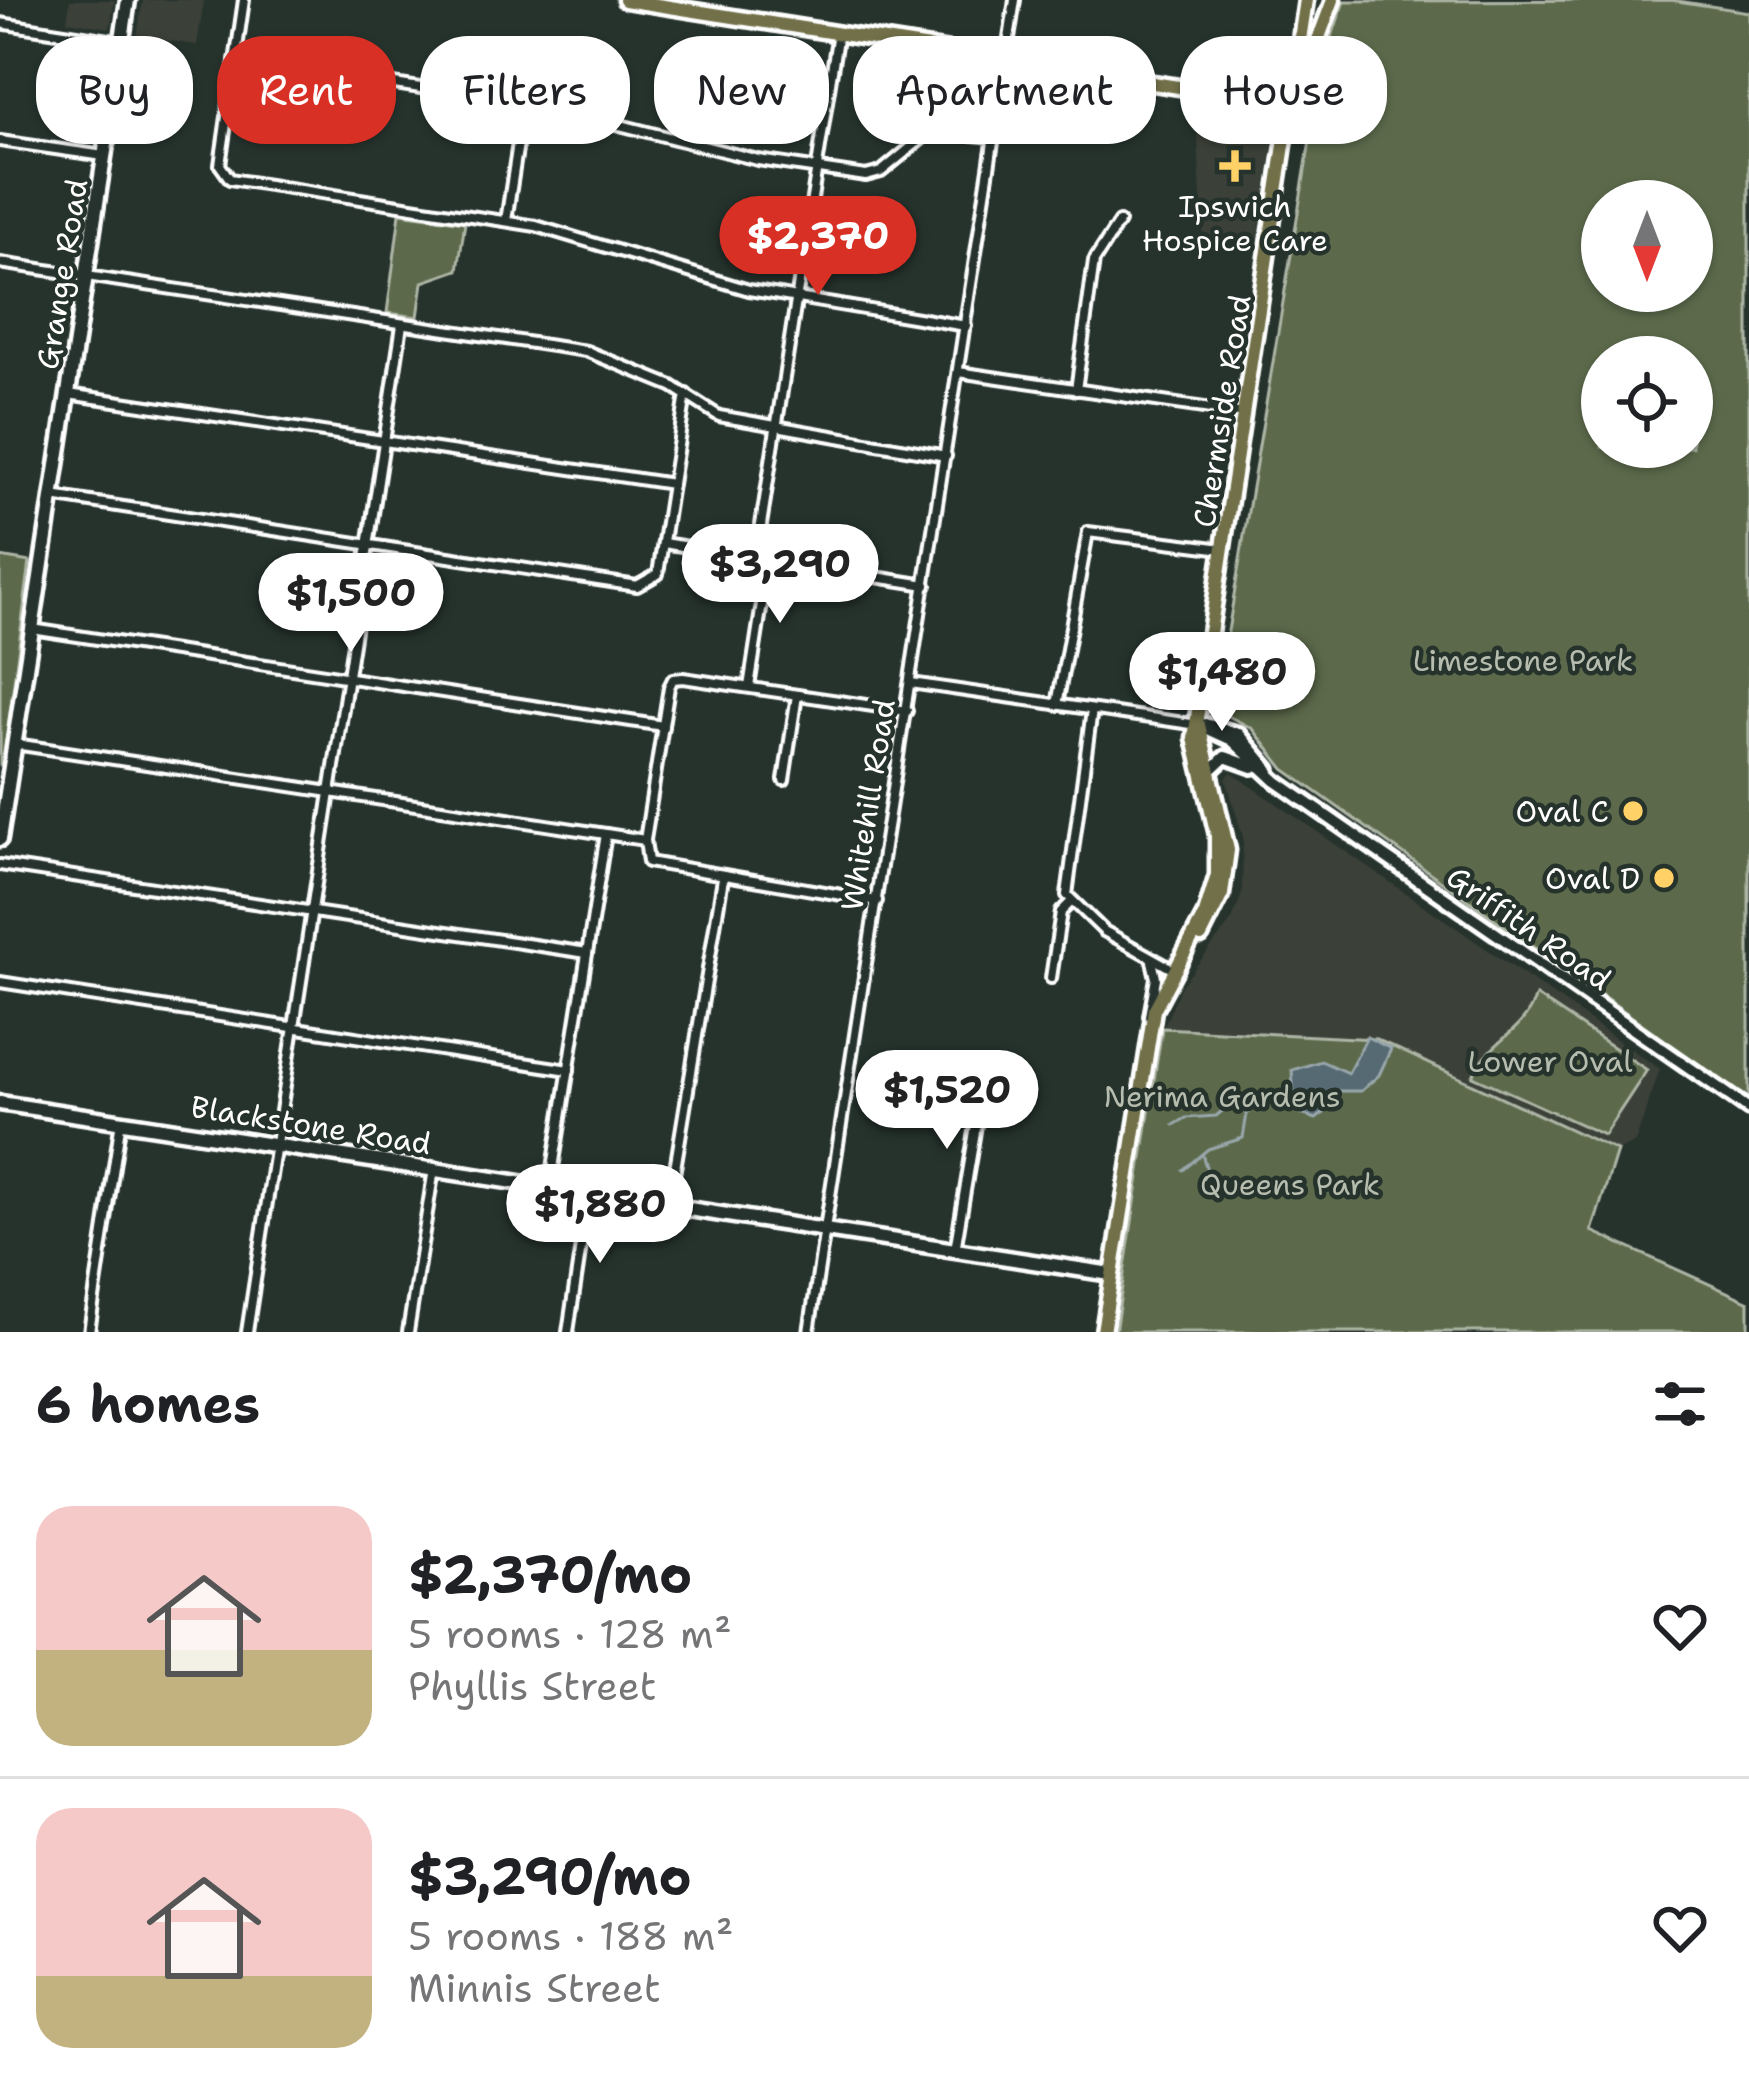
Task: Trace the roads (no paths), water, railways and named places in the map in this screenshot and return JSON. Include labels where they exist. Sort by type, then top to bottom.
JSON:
[{"type":"main road","name":"Grange Road","points":[[123,36],[128,0]]},
{"type":"main road","points":[[625,0],[864,36]]},
{"type":"main road","name":"Chermside Road","points":[[1301,36],[1305,0]]},
{"type":"main road","name":"Chermside Road","points":[[1320,36],[1330,4]]},
{"type":"main road","name":"Grange Road","points":[[0,839],[106,144]]},
{"type":"main road","name":"Chermside Road","points":[[1184,956],[1208,906],[1217,868],[1215,826],[1194,746],[1287,144]]},
{"type":"main road","name":"Chermside Road","points":[[1103,1332],[1151,1023],[1174,970],[1209,924],[1227,875],[1227,836],[1199,725]]},
{"type":"main road","name":"Blackstone Road","points":[[0,1103],[1111,1274]]},
{"type":"street","points":[[239,36],[244,0]]},
{"type":"street","name":"Whitehill Road","points":[[1009,36],[1015,0]]},
{"type":"street","points":[[0,23],[79,36]]},
{"type":"street","points":[[756,557],[838,32]]},
{"type":"street","points":[[630,129],[758,160],[866,176],[881,172],[915,144]]},
{"type":"street","points":[[0,141],[104,157]]},
{"type":"street","points":[[226,144],[222,174],[506,222],[748,290],[965,326]]},
{"type":"street","points":[[506,222],[518,144]]},
{"type":"street","name":"Whitehill Road","points":[[809,1332],[993,144]]},
{"type":"street","points":[[1076,390],[1094,261],[1119,222]]},
{"type":"street","points":[[0,263],[586,351],[686,394],[719,416],[946,456]]},
{"type":"street","points":[[248,1332],[402,326]]},
{"type":"street","points":[[958,372],[1246,415]]},
{"type":"street","points":[[68,394],[672,484]]},
{"type":"street","points":[[52,496],[637,586],[658,574],[686,394]]},
{"type":"street","points":[[1057,705],[1088,532],[1225,550]]},
{"type":"street","points":[[663,543],[926,585]]},
{"type":"street","points":[[749,687],[769,559]]},
{"type":"street","points":[[32,629],[663,726]]},
{"type":"street","points":[[877,901],[653,865],[644,854],[645,840],[663,726],[673,679],[907,711]]},
{"type":"street","name":"Griffith Road","points":[[911,683],[1220,725],[1239,734],[1282,786]]},
{"type":"street","points":[[784,780],[797,695]]},
{"type":"street","points":[[1092,710],[1066,882],[1071,902],[1104,931],[1174,970]]},
{"type":"street","name":"Griffith Road","points":[[1199,725],[1232,740],[1282,786],[1749,1109]]},
{"type":"street","points":[[15,744],[645,840]]},
{"type":"street","points":[[1211,770],[1216,761],[1230,757],[1262,771]]},
{"type":"street","points":[[550,1187],[605,834]]},
{"type":"street","points":[[0,866],[587,953]]},
{"type":"street","points":[[669,1205],[723,878]]},
{"type":"street","points":[[1051,978],[1061,911],[1071,902]]},
{"type":"street","points":[[1148,956],[1156,973],[1148,1006],[1151,1023]]},
{"type":"street","points":[[0,982],[569,1070]]},
{"type":"street","points":[[955,1250],[986,1066]]},
{"type":"street","points":[[89,1332],[121,1120]]},
{"type":"street","points":[[408,1332],[434,1169]]},
{"type":"street","points":[[568,1332],[589,1193]]},
{"type":"water","points":[[1367,1037],[1391,1049],[1379,1075],[1361,1091],[1330,1091],[1328,1110],[1316,1119],[1295,1111],[1292,1070],[1321,1061],[1348,1073]]},
{"type":"waterway","points":[[1174,1125],[1186,1118],[1216,1116],[1237,1099],[1291,1098]]},
{"type":"waterway","points":[[1183,1170],[1208,1149],[1243,1138],[1247,1114],[1258,1101]]},
{"type":"waterway","points":[[1202,1154],[1211,1183],[1243,1190]]},
{"type":"place","name":"Ipswich Hospice Care","points":[[1235,166]]},
{"type":"place","name":"Oval C","points":[[1633,811]]},
{"type":"place","name":"Oval D","points":[[1664,878]]},
{"type":"park label","name":"Limestone Park","points":[[1523,660]]},
{"type":"park label","name":"Lower Oval","points":[[1550,1061]]},
{"type":"park label","name":"Nerima Gardens","points":[[1222,1096]]},
{"type":"park label","name":"Queens Park","points":[[1290,1184]]}]
